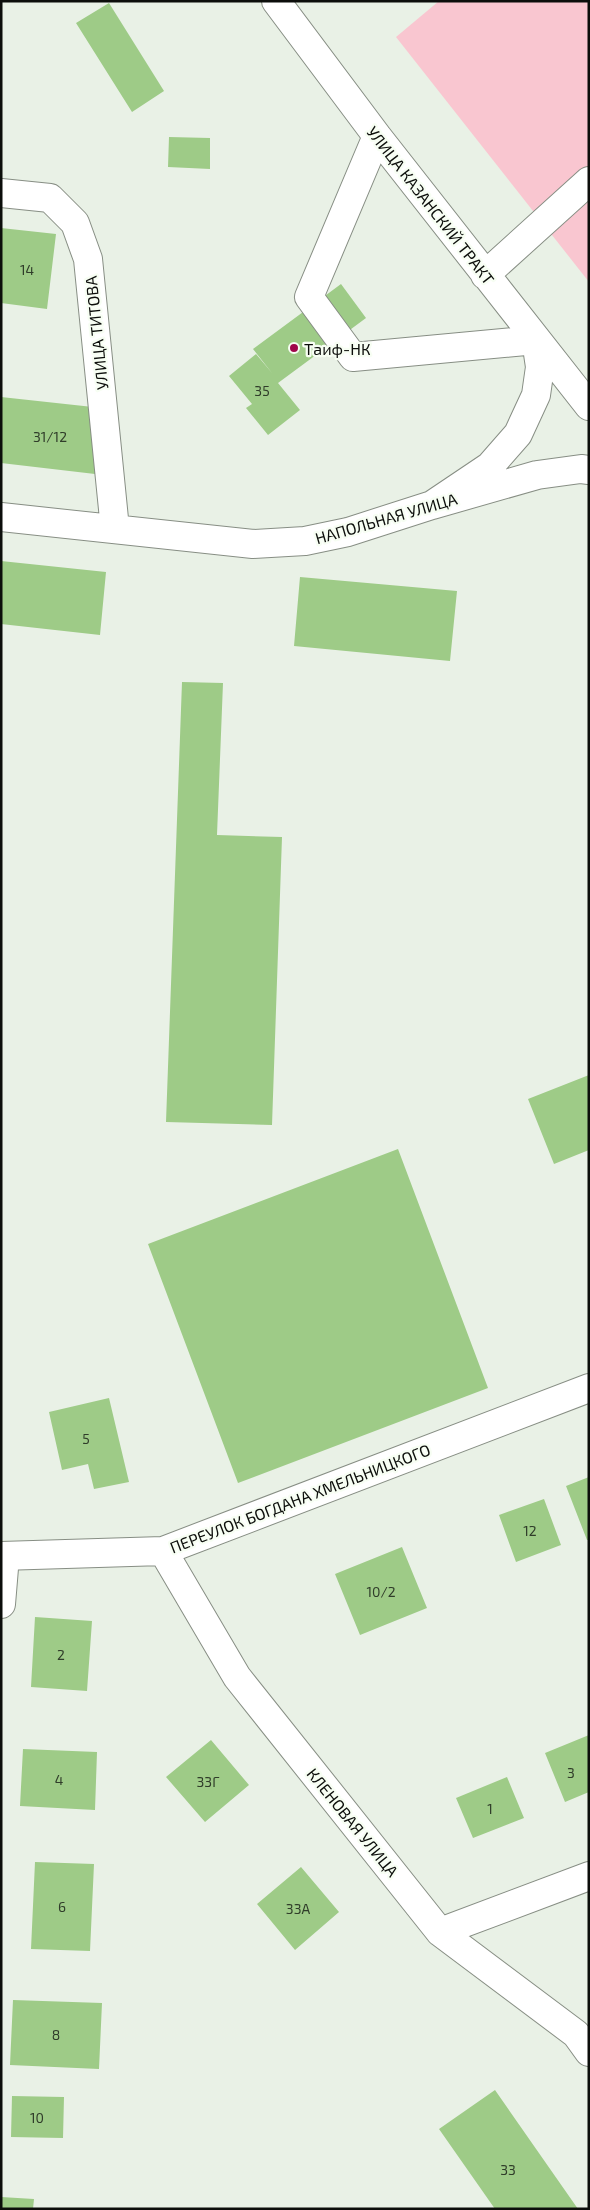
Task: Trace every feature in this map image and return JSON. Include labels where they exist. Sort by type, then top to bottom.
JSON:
[{"type":"street","name":"УЛИЦА КАЗАНСКИЙ ТРАКТ","points":[[276,1],[485,276],[589,406]]},
{"type":"street","points":[[377,136],[309,297],[353,357],[536,340],[540,366],[536,395],[518,434],[490,466],[432,505]]},
{"type":"street","points":[[485,276],[589,181]]},
{"type":"street","name":"УЛИЦА ТИТОВА","points":[[1,193],[50,198],[75,223],[88,259],[115,529]]},
{"type":"street","name":"НАПОЛЬНАЯ УЛИЦА","points":[[1,517],[253,544],[305,541],[348,532],[432,505],[537,475],[582,469],[589,470]]},
{"type":"street","name":"ПЕРЕУЛОК БОГДАНА ХМЕЛЬНИЦКОГО","points":[[3,1556],[163,1551],[589,1388]]},
{"type":"street","name":"КЛЕНОВАЯ УЛИЦА","points":[[163,1551],[237,1677],[440,1932],[576,2034],[589,2052]]},
{"type":"street","points":[[1,1604],[3,1556]]},
{"type":"street","points":[[440,1932],[589,1876]]},
{"type":"shaded area","points":[[439,1],[589,1],[589,282],[396,37]]},
{"type":"building","points":[[109,3],[164,91],[132,112],[76,23]]},
{"type":"building","points":[[169,137],[210,138],[210,169],[168,167]]},
{"type":"building","points":[[1,228],[56,234],[47,309],[1,303]]},
{"type":"building","points":[[341,284],[366,318],[278,383],[300,410],[268,435],[246,408],[252,404],[229,376],[256,354],[272,373],[253,349]]},
{"type":"building","points":[[1,397],[102,408],[95,474],[1,463]]},
{"type":"building","points":[[1,561],[106,572],[100,635],[1,624]]},
{"type":"building","points":[[300,577],[457,591],[450,661],[294,646]]},
{"type":"building","points":[[182,682],[223,683],[217,835],[282,837],[272,1125],[166,1122]]},
{"type":"building","points":[[589,1075],[589,1150],[554,1164],[528,1099]]},
{"type":"building","points":[[398,1149],[488,1388],[238,1483],[148,1244]]},
{"type":"building","points":[[109,1398],[129,1482],[94,1489],[88,1464],[62,1470],[49,1412]]},
{"type":"building","points":[[589,1477],[589,1540],[587,1540],[566,1486]]},
{"type":"building","points":[[544,1499],[561,1545],[516,1562],[499,1515]]},
{"type":"building","points":[[402,1547],[427,1608],[360,1635],[335,1574]]},
{"type":"building","points":[[35,1617],[92,1621],[87,1691],[31,1687]]},
{"type":"building","points":[[589,1735],[589,1792],[565,1802],[545,1753]]},
{"type":"building","points":[[211,1740],[249,1785],[205,1822],[166,1777]]},
{"type":"building","points":[[23,1749],[97,1752],[95,1810],[20,1806]]},
{"type":"building","points":[[507,1777],[524,1818],[473,1838],[456,1798]]},
{"type":"building","points":[[35,1862],[94,1864],[90,1951],[31,1949]]},
{"type":"building","points":[[301,1867],[339,1912],[295,1950],[257,1904]]},
{"type":"building","points":[[13,2000],[102,2003],[99,2069],[10,2065]]},
{"type":"building","points":[[495,2090],[578,2209],[495,2209],[439,2129]]},
{"type":"building","points":[[12,2096],[64,2097],[63,2138],[11,2137]]},
{"type":"building","points":[[1,2197],[34,2199],[33,2209],[1,2209]]},
{"type":"place","name":"Таиф-НК","points":[[294,348]]}]
